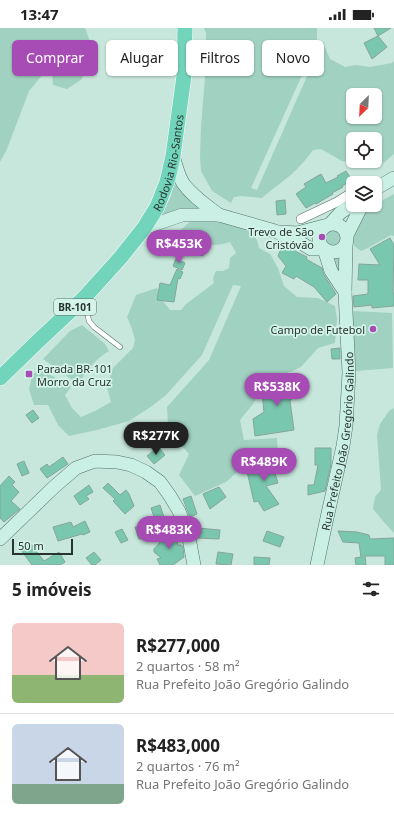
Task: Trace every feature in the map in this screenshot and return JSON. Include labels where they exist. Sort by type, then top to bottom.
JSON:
[{"type":"highway","name":"Rodovia Rio-Santos","points":[[0,378],[84,298],[121,257],[144,228],[157,207],[167,182],[173,156],[184,76],[185,28]]},
{"type":"main road","points":[[173,156],[183,182],[188,190],[219,214]]},
{"type":"main road","points":[[382,185],[394,178]]},
{"type":"main road","points":[[345,292],[331,271],[318,237],[321,229],[328,225],[338,208],[346,206]]},
{"type":"main road","points":[[144,228],[182,215],[219,214],[275,231],[311,249],[322,248],[336,252],[344,247],[346,239],[359,212]]},
{"type":"main road","points":[[275,231],[297,233],[328,225],[339,225],[345,231],[346,239]]},
{"type":"main road","name":"Rua Prefeito João Gregório Galindo","points":[[317,565],[346,426],[349,373],[345,292],[346,239]]},
{"type":"main road","points":[[0,539],[76,468],[95,461],[117,462],[131,465],[146,472],[160,482],[179,511],[189,538],[194,565]]},
{"type":"street","points":[[301,219],[338,208],[346,199]]},
{"type":"lane","points":[[84,298],[89,321],[99,332],[120,347]]},
{"type":"green space","points":[[0,28],[85,28],[90,40],[12,40],[12,76],[42,76],[29,91],[7,149],[0,162]]},
{"type":"green space","points":[[204,28],[317,28],[317,40],[262,40],[262,76],[302,76],[251,188],[257,190],[307,76],[324,76],[324,45],[330,59],[345,67],[356,65],[370,67],[392,63],[394,61],[394,154],[382,164],[382,132],[346,132],[346,162],[342,161],[321,149],[313,150],[292,174],[262,198],[242,196],[234,197],[231,203],[212,191],[201,171],[201,126],[205,76],[254,76],[254,40],[206,40],[206,33]]},
{"type":"green space","points":[[52,76],[83,76],[82,79],[67,89],[53,85]]},
{"type":"green space","points":[[175,177],[203,208],[193,209],[159,220],[171,196]]},
{"type":"green space","points":[[394,194],[394,236],[391,235],[361,251],[354,246],[352,241],[360,221],[366,212],[382,212],[382,200]]},
{"type":"green space","points":[[221,219],[241,226],[254,235],[259,248],[270,254],[278,268],[284,286],[297,297],[318,298],[335,306],[337,319],[335,343],[318,348],[301,367],[280,375],[261,389],[253,404],[240,420],[244,440],[277,438],[278,458],[244,466],[226,482],[195,496],[179,475],[189,454],[176,439],[163,448],[161,442],[167,425],[167,407],[209,360],[241,286],[233,285],[202,355],[166,395],[129,421],[69,436],[58,425],[48,405],[34,405],[29,389],[32,376],[39,368],[71,387],[65,395],[72,408],[81,417],[111,402],[107,387],[113,368],[133,348],[135,340],[127,317],[136,295],[157,288],[163,301],[170,310],[181,310],[186,304],[214,283],[213,278],[216,271],[223,271],[229,268],[230,258],[236,253],[230,242],[214,245],[202,240],[185,243],[167,252],[157,251],[192,220]]},
{"type":"green space","points":[[333,228],[340,231],[343,238],[340,245],[333,248],[326,245],[323,238],[326,231]]},
{"type":"green space","points":[[340,253],[342,274],[338,273],[329,256]]},
{"type":"green space","name":"Campo de Futebol","points":[[352,311],[392,313],[393,368],[356,371]]},
{"type":"green space","points":[[82,325],[105,344],[109,351],[95,362],[78,384],[43,359],[70,331]]},
{"type":"green space","points":[[394,408],[394,533],[373,509],[375,497],[381,490],[377,435],[380,424],[389,411]]},
{"type":"building","points":[[374,28],[391,28],[378,36]]},
{"type":"building","points":[[378,36],[387,47],[372,59],[364,43]]},
{"type":"building","points":[[346,171],[349,176],[346,176],[346,184],[342,186],[343,187],[316,204],[315,203],[306,208],[296,194],[306,187],[304,184],[321,174],[326,183],[338,177],[337,176]]},
{"type":"building","points":[[285,200],[286,214],[277,215],[276,201]]},
{"type":"building","points":[[390,238],[394,245],[394,306],[372,308],[372,305],[354,307],[353,296],[368,294],[368,280],[358,280],[359,264],[380,265],[370,249]]},
{"type":"building","points":[[197,241],[207,245],[203,256],[193,252]]},
{"type":"building","points":[[283,244],[307,257],[306,259],[322,268],[324,275],[336,294],[327,302],[314,287],[296,276],[294,279],[282,273],[286,266],[278,256]]},
{"type":"building","points":[[176,259],[185,263],[182,270],[173,266]]},
{"type":"building","points":[[177,269],[183,272],[180,279],[178,278],[174,302],[157,300],[160,283],[170,285]]},
{"type":"building","points":[[340,348],[340,359],[332,359],[331,349]]},
{"type":"building","points":[[297,376],[300,389],[290,401],[294,430],[255,436],[253,419],[264,412],[262,391],[269,383]]},
{"type":"building","points":[[33,410],[39,418],[32,423],[26,415]]},
{"type":"building","points":[[158,447],[165,455],[154,464],[147,456]]},
{"type":"building","points":[[315,448],[331,448],[331,464],[325,491],[308,495],[308,485],[314,485],[318,465],[315,465]]},
{"type":"building","points":[[63,457],[68,464],[47,478],[40,469],[47,464],[49,467]]},
{"type":"building","points":[[24,461],[29,473],[22,476],[17,464]]},
{"type":"building","points":[[271,461],[285,462],[285,470],[274,470],[278,483],[266,486],[279,504],[264,511],[258,501],[254,502],[246,467]]},
{"type":"building","points":[[9,476],[15,482],[12,485],[19,492],[11,501],[20,509],[4,522],[0,518],[0,486]]},
{"type":"building","points":[[108,483],[120,495],[126,490],[129,494],[134,506],[125,514],[113,501],[115,499],[103,488]]},
{"type":"building","points":[[89,485],[93,492],[86,496],[89,499],[80,505],[74,496]]},
{"type":"building","points":[[219,487],[226,497],[210,509],[203,494]]},
{"type":"building","points":[[191,496],[197,514],[190,517],[183,499]]},
{"type":"building","points":[[160,505],[164,517],[155,520],[151,508]]},
{"type":"building","points":[[85,521],[90,532],[58,541],[53,527],[71,522],[73,527]]},
{"type":"building","points":[[142,526],[147,537],[139,539],[135,527]]},
{"type":"building","points":[[198,528],[220,530],[219,539],[197,538]]},
{"type":"building","points":[[122,529],[128,540],[121,543],[115,532]]},
{"type":"building","points":[[171,530],[178,541],[177,545],[181,545],[183,547],[184,557],[173,565],[160,565],[157,559],[161,558],[154,552],[154,549]]},
{"type":"building","points":[[267,531],[284,537],[280,547],[263,541]]},
{"type":"building","points":[[338,531],[357,532],[369,535],[370,539],[394,538],[394,565],[385,565],[385,556],[365,556],[366,565],[356,565],[355,558],[361,557],[359,543],[343,542]]},
{"type":"building","points":[[30,543],[44,561],[59,552],[65,562],[60,565],[32,565],[21,550]]},
{"type":"building","points":[[94,552],[101,560],[95,565],[92,565],[86,558]]},
{"type":"building","points":[[218,552],[233,554],[231,565],[216,564]]},
{"type":"building","points":[[254,557],[270,558],[269,565],[254,565]]},
{"type":"place","name":"Trevo de São Cristóvão","points":[[322,237]]},
{"type":"place","name":"Campo de Futebol","points":[[373,329]]},
{"type":"place","name":"Parada BR-101 Morro da Cruz","points":[[29,374]]}]
